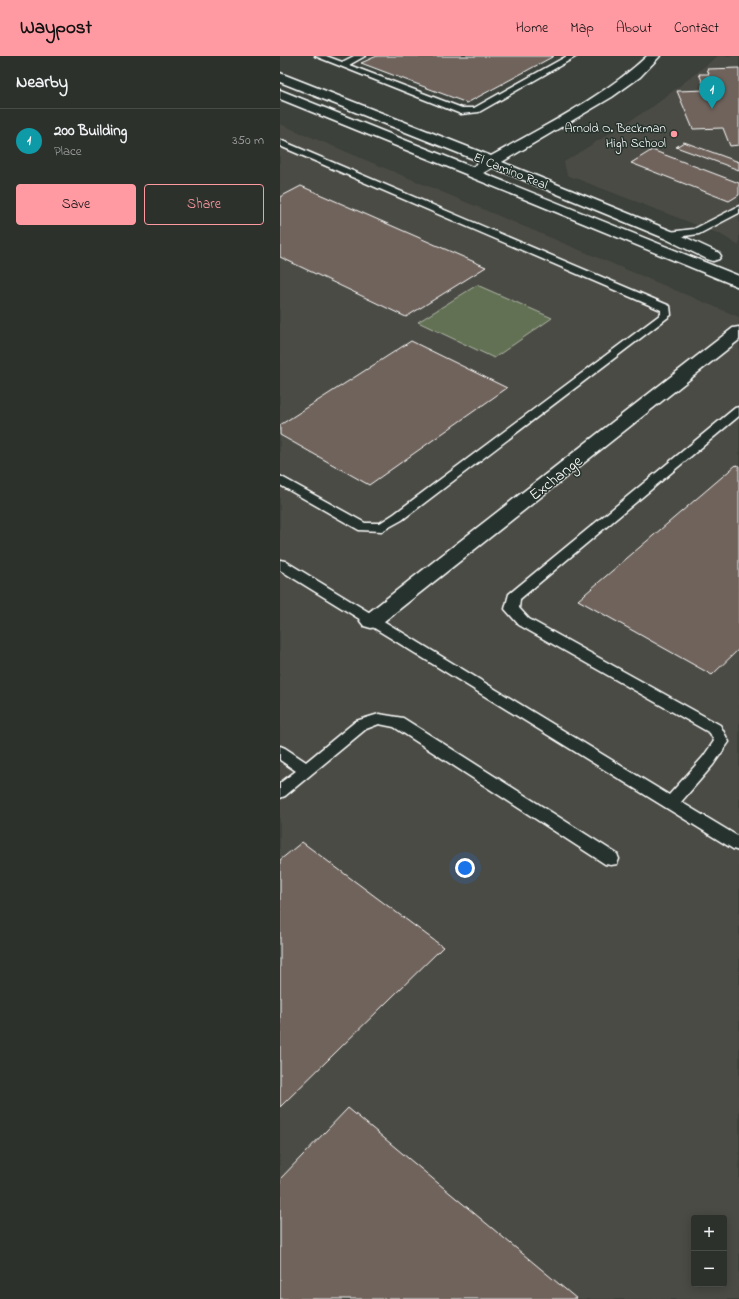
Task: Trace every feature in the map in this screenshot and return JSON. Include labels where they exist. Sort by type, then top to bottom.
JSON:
[{"type":"street","points":[[473,173],[607,94],[635,74],[654,56]]},
{"type":"street","name":"El Camino Real","points":[[280,77],[669,235],[739,269]]},
{"type":"street","name":"El Camino Real","points":[[280,94],[739,282]]},
{"type":"street","name":"Exchange","points":[[371,621],[739,332]]},
{"type":"lane","points":[[319,56],[461,111],[476,110],[573,56]]},
{"type":"lane","points":[[342,65],[361,56]]},
{"type":"lane","points":[[280,143],[666,308],[666,315],[398,517],[382,527],[363,527],[280,480]]},
{"type":"lane","points":[[669,235],[696,232],[739,209]]},
{"type":"lane","points":[[671,803],[708,761],[722,742],[715,729],[524,622],[512,609],[514,597],[739,410]]},
{"type":"lane","points":[[280,564],[371,621],[739,844]]},
{"type":"lane","points":[[280,792],[361,725],[380,719],[398,722],[611,858]]},
{"type":"lane","points":[[280,752],[306,770]]},
{"type":"shaded area","name":"Arnold O. Beckman High School","points":[[718,56],[739,56],[739,246],[720,234],[567,175],[564,162],[655,105]]},
{"type":"shaded area","points":[[280,124],[739,317],[739,1299],[280,1299]]},
{"type":"green space","points":[[477,285],[552,318],[494,358],[418,322]]},
{"type":"building","points":[[377,56],[554,56],[467,103],[361,63]]},
{"type":"building","points":[[739,68],[739,145],[730,146],[723,128],[693,129],[677,91],[706,90],[699,74],[709,74],[707,69]]},
{"type":"building","points":[[684,142],[739,162],[739,170],[676,147]]},
{"type":"building","points":[[652,150],[739,183],[739,195],[729,201],[631,163]]},
{"type":"building","points":[[301,186],[486,267],[406,317],[280,257],[280,197]]},
{"type":"building","points":[[411,341],[507,388],[369,485],[280,435],[280,425]]},
{"type":"building","points":[[736,465],[739,466],[739,649],[712,675],[578,600]]},
{"type":"building","points":[[302,842],[443,947],[280,1107],[280,860]]},
{"type":"building","points":[[348,1108],[577,1299],[280,1299],[280,1179]]},
{"type":"place","name":"200 Building","points":[[712,109]]},
{"type":"place","name":"Arnold O. Beckman High School","points":[[674,134]]}]
